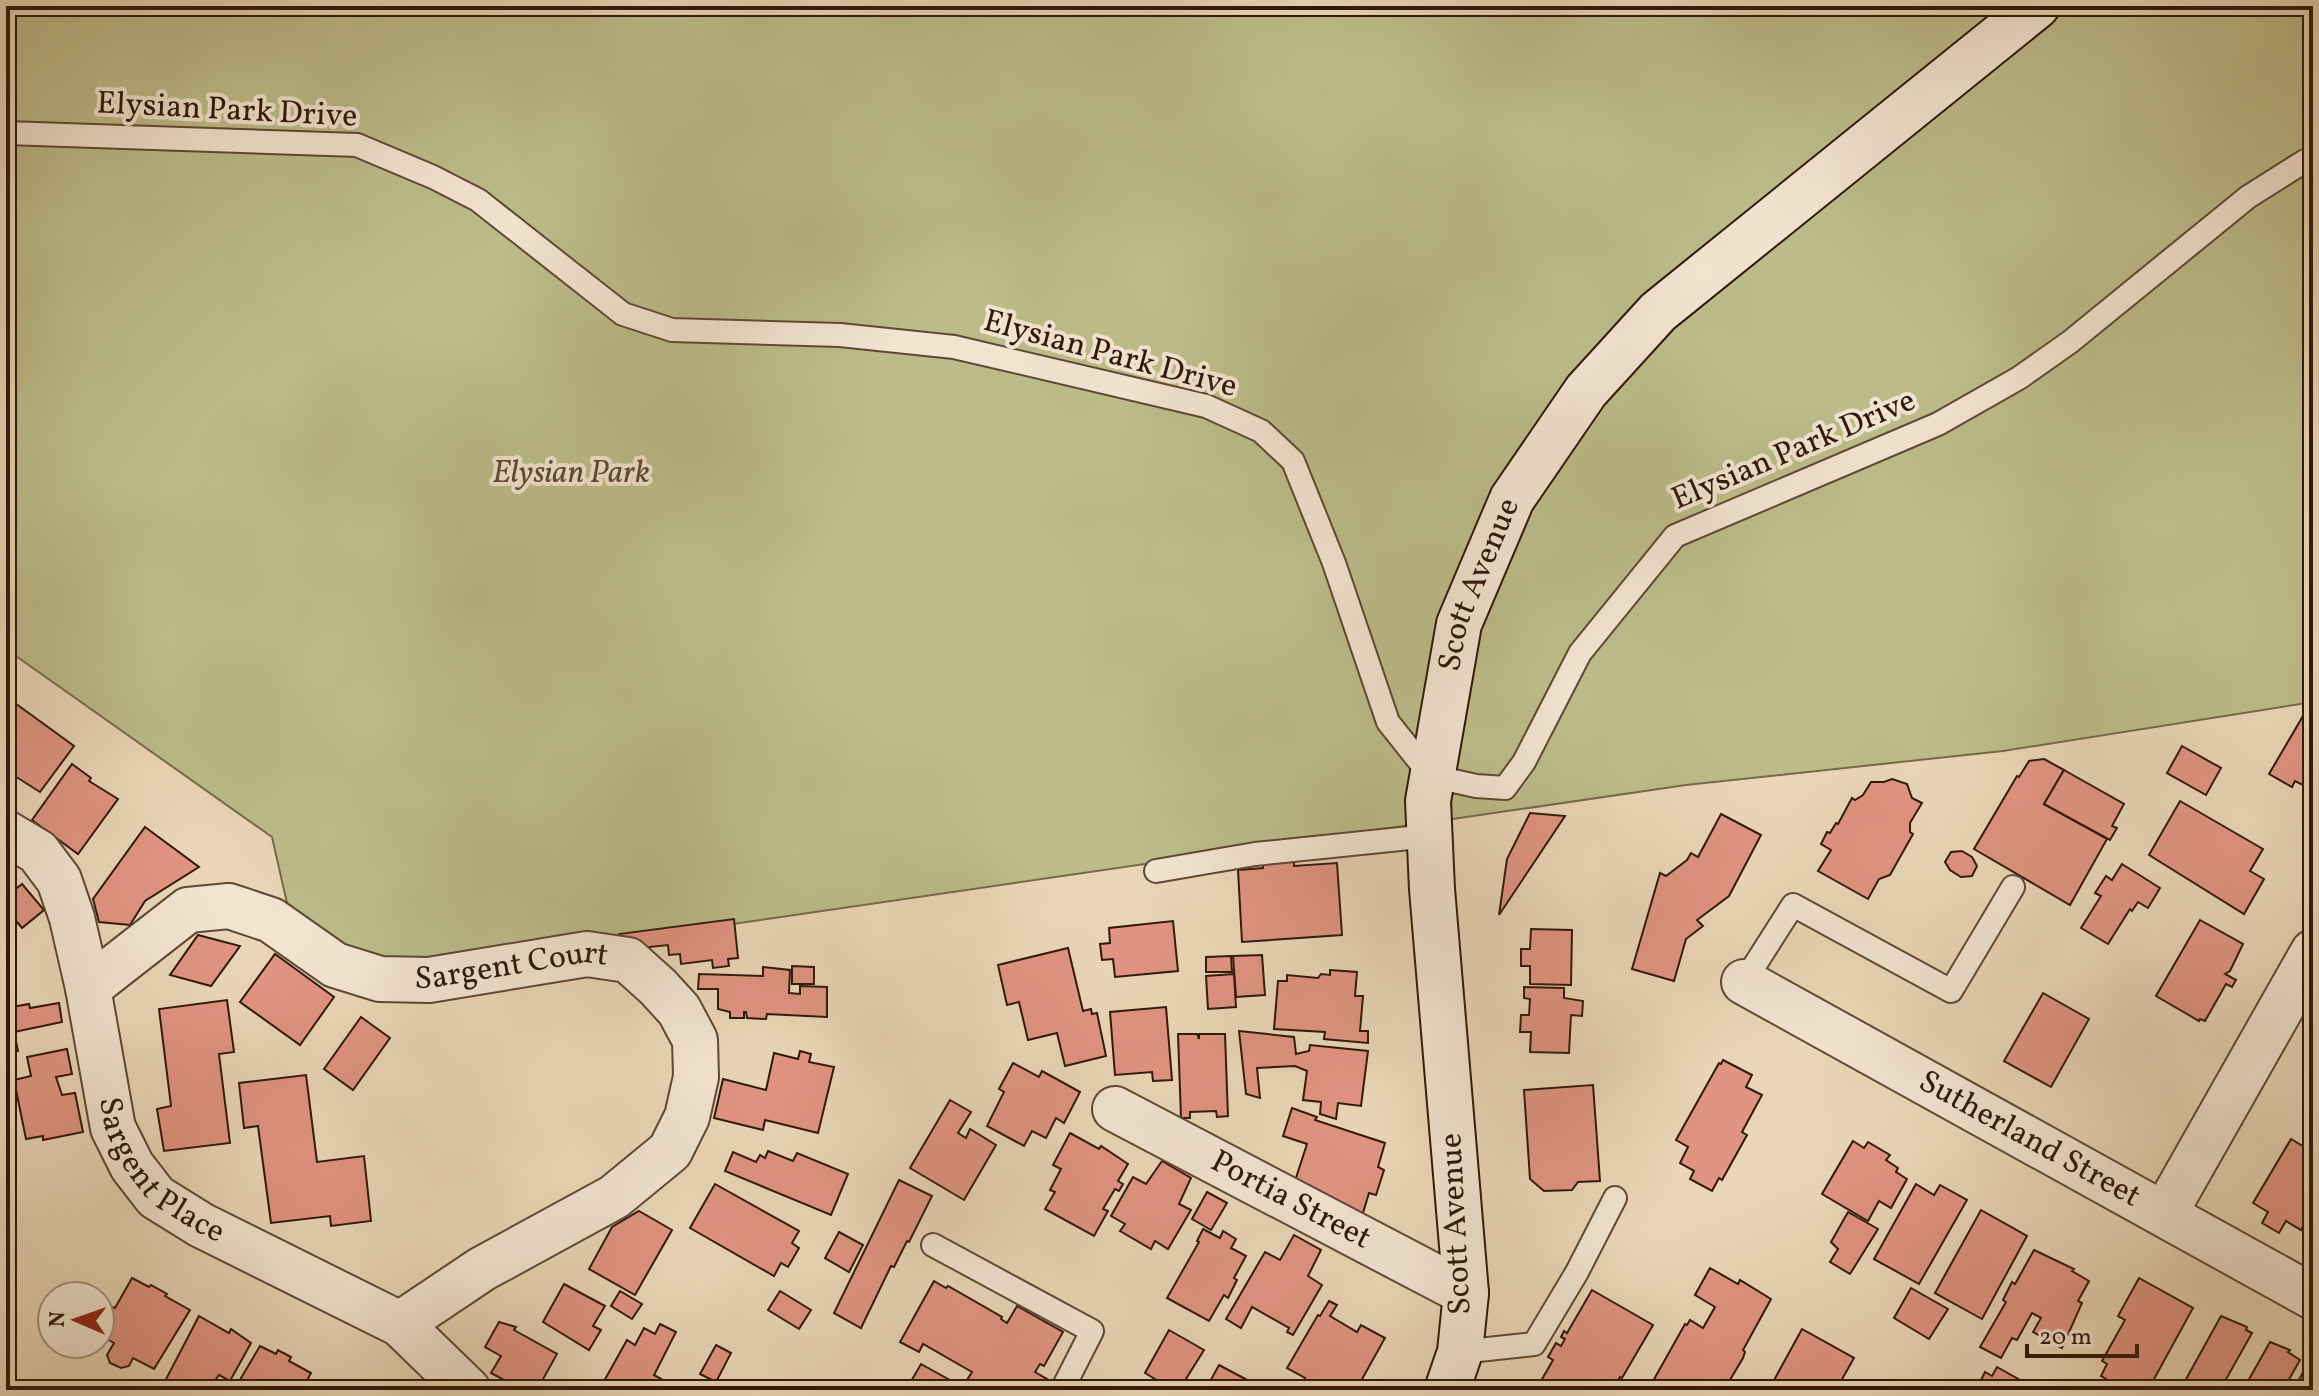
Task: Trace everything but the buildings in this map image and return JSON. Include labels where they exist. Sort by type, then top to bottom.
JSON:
[{"type":"street","name":"Scott Avenue","points":[[1453,1371],[1466,1293],[1428,801],[1459,624],[1512,499],[1586,391],[1658,312],[2037,6]]},
{"type":"street","name":"Sargent Place","points":[[6,833],[38,852],[59,880],[72,918],[88,988],[113,1128],[132,1166],[156,1197],[201,1225],[400,1324],[468,1390]]},
{"type":"street","name":"Sargent Court","points":[[88,988],[188,910],[229,906],[271,920],[335,965],[380,979],[429,980],[587,954],[628,960],[669,999],[679,1010],[695,1040],[696,1077],[687,1117],[670,1151],[614,1197],[482,1269],[400,1324]]},
{"type":"street","points":[[2165,1213],[2313,952]]},
{"type":"street","name":"Sutherland Street","points":[[1744,982],[2313,1297]]},
{"type":"street","name":"Portia Street","points":[[1115,1109],[1466,1293]]},
{"type":"lane","name":"Elysian Park Drive","points":[[6,133],[357,145],[478,200],[623,314],[672,330],[840,335],[954,347],[1206,406],[1261,431],[1293,461],[1334,563],[1388,722],[1431,776],[1476,786],[1505,788],[1524,762],[1580,653],[1675,536],[1938,424],[2019,378],[2070,342],[2248,197],[2313,159]]},
{"type":"lane","points":[[1156,871],[1255,854],[1429,836]]},
{"type":"lane","points":[[1744,982],[1793,905],[1951,991],[2013,887]]},
{"type":"lane","points":[[1453,1371],[1534,1344],[1577,1272],[1615,1198]]},
{"type":"lane","points":[[933,1245],[1092,1331],[1062,1390]]},
{"type":"green space","name":"Elysian Park","points":[[6,6],[2313,6],[2313,702],[2003,751],[1686,785],[452,965],[405,967],[338,947],[289,912],[272,837],[6,649]]}]
